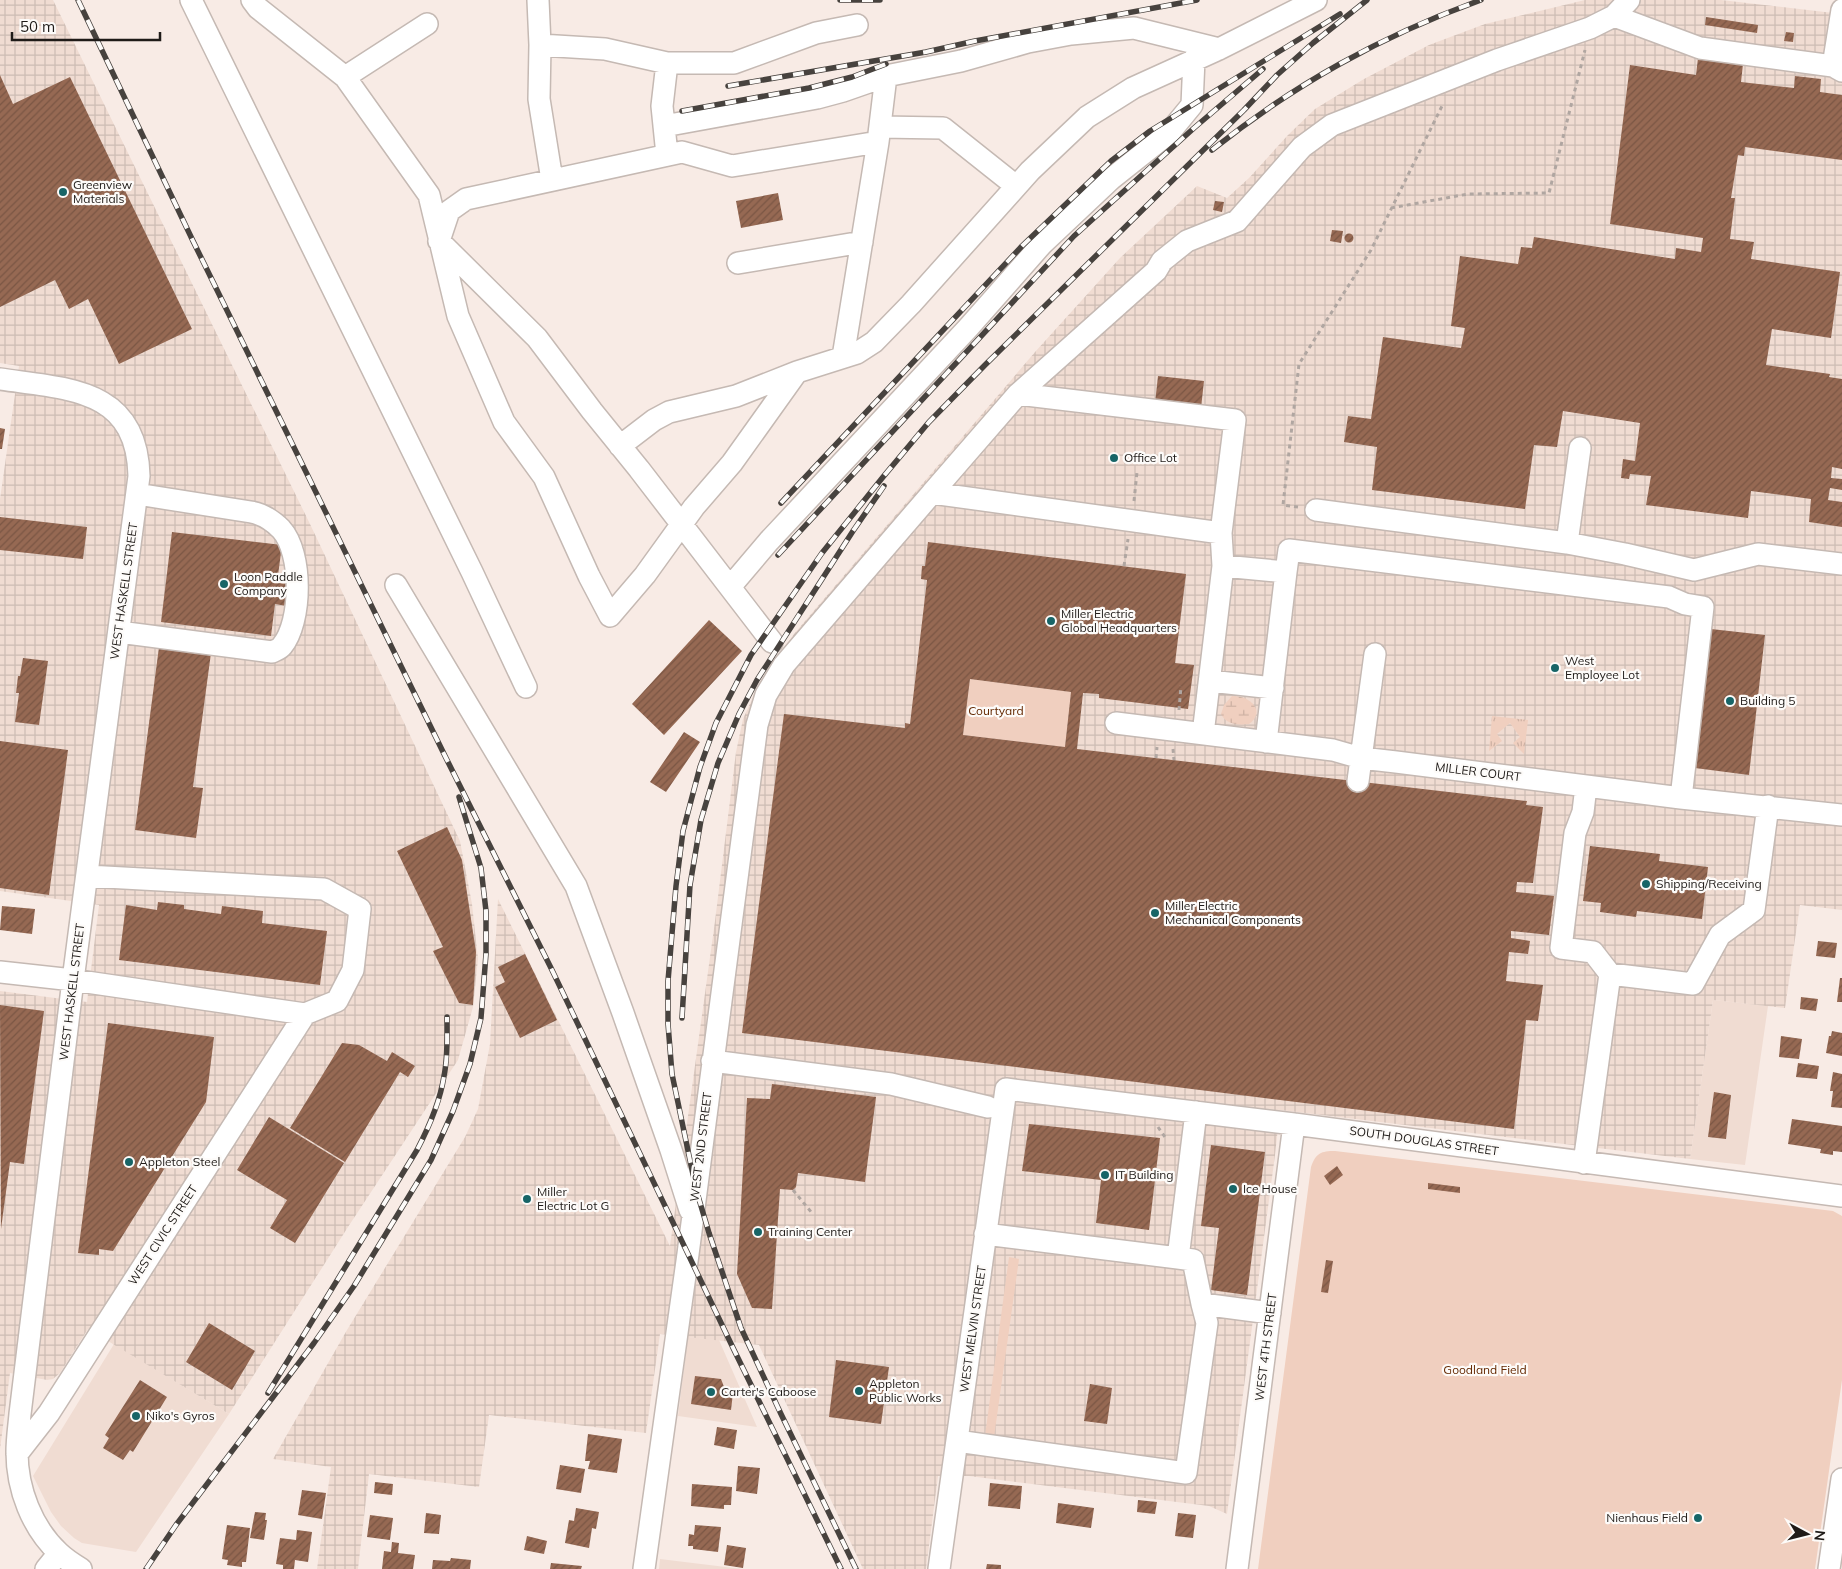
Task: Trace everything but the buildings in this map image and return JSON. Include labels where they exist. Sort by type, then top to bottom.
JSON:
[{"type":"street","points":[[191,0],[472,572],[526,687]]},
{"type":"street","points":[[252,0],[258,8],[345,77],[429,195],[458,316],[504,422],[544,477],[589,576],[610,616],[646,575],[694,507],[732,463],[797,372]]},
{"type":"street","points":[[538,0],[540,45],[539,99],[552,180]]},
{"type":"street","points":[[620,446],[654,420],[669,412],[736,396],[797,372],[857,353],[874,342],[911,304],[1030,170],[1087,117],[1133,88],[1219,49],[1316,0]]},
{"type":"street","points":[[1629,0],[1614,16],[1700,48],[1837,68],[1842,10]]},
{"type":"street","name":"WEST 2ND STREET","points":[[644,1569],[757,725],[766,695],[784,665],[1018,394],[1156,271],[1162,261],[1174,251],[1187,241],[1237,221],[1302,147],[1332,125],[1457,76],[1590,28],[1614,16]]},
{"type":"street","points":[[345,77],[427,24]]},
{"type":"street","points":[[540,45],[605,49],[667,63],[734,63],[816,33],[857,25]]},
{"type":"street","points":[[664,126],[817,98],[886,76],[961,61],[1028,42],[1071,34],[1134,28],[1219,49]]},
{"type":"street","points":[[730,587],[769,541],[869,435],[1042,244],[1111,179],[1169,132],[1192,106],[1194,59]]},
{"type":"street","points":[[667,63],[662,106],[667,155]]},
{"type":"street","points":[[843,357],[879,134],[886,76]]},
{"type":"street","points":[[439,241],[449,211],[466,199],[682,152],[732,166],[879,134],[943,128],[1016,186]]},
{"type":"street","points":[[439,241],[537,338],[772,642]]},
{"type":"street","points":[[738,263],[862,242]]},
{"type":"street","name":"WEST HASKELL STREET","points":[[0,379],[72,390],[97,398],[114,411],[125,424],[136,447],[139,461],[137,494],[87,876],[20,1414],[17,1454],[27,1508],[42,1534],[52,1561],[81,1569]]},
{"type":"street","points":[[1018,394],[1235,420],[1221,533],[1223,566],[1203,734]]},
{"type":"street","points":[[1568,543],[1580,448]]},
{"type":"street","points":[[932,493],[1221,533]]},
{"type":"street","points":[[119,632],[272,652],[282,648],[289,635],[294,620],[297,600],[295,566],[288,540],[282,530],[267,518],[252,512],[137,494]]},
{"type":"street","points":[[1316,510],[1568,543],[1694,570],[1758,554],[1842,564]]},
{"type":"street","points":[[1266,742],[1289,550],[1669,597],[1685,604],[1703,607],[1681,798]]},
{"type":"street","points":[[1223,566],[1286,572]]},
{"type":"street","points":[[396,585],[576,886],[671,1150],[692,1218]]},
{"type":"street","points":[[1358,781],[1375,654]]},
{"type":"street","points":[[1210,681],[1273,688]]},
{"type":"street","name":"MILLER COURT","points":[[1116,723],[1333,750],[1361,758],[1681,798],[1842,815]]},
{"type":"street","points":[[1586,786],[1583,812],[1575,832],[1561,948],[1593,952],[1610,974],[1693,984],[1720,935],[1754,910],[1768,806]]},
{"type":"street","points":[[0,972],[74,980],[305,1014],[336,1001],[353,970],[360,909],[324,889],[87,876]]},
{"type":"street","points":[[1584,1163],[1610,974]]},
{"type":"street","name":"WEST CIVIC STREET","points":[[17,1454],[49,1413],[305,1014]]},
{"type":"street","points":[[712,1061],[885,1083],[988,1107]]},
{"type":"street","name":"SOUTH DOUGLAS STREET","points":[[1006,1089],[1294,1124],[1842,1196]]},
{"type":"street","name":"WEST MELVIN STREET","points":[[939,1569],[1006,1089]]},
{"type":"street","points":[[1178,1258],[1196,1112]]},
{"type":"street","name":"WEST 4TH STREET","points":[[1237,1569],[1294,1124]]},
{"type":"street","points":[[957,1441],[1186,1473],[1207,1323],[1193,1260],[986,1234]]},
{"type":"street","points":[[1202,1304],[1270,1313]]},
{"type":"street","points":[[1829,1569],[1842,1479]]},
{"type":"path","points":[[1392,208],[1468,194],[1549,193],[1590,28]]},
{"type":"path","points":[[1316,510],[1282,506],[1299,364],[1370,250],[1457,76]]},
{"type":"path","points":[[793,1190],[812,1213]]},
{"type":"shaded area","points":[[0,0],[53,0],[310,524],[460,841],[472,904],[478,959],[473,1007],[458,1060],[348,1227],[229,1414],[88,1329],[60,1373],[53,1379],[47,1380],[10,1373],[0,1449],[0,991],[87,1002],[99,905],[0,891],[0,499],[19,366],[0,363]]},
{"type":"shaded area","points":[[1585,0],[1721,0],[1842,14],[1842,910],[1800,905],[1785,1008],[1713,1000],[1690,1159],[1280,1110],[1227,1514],[1209,1506],[969,1476],[938,1476],[926,1569],[863,1569],[759,1345],[660,1334],[646,1433],[489,1415],[479,1487],[369,1474],[358,1569],[317,1569],[331,1467],[273,1459],[347,1330],[465,1137],[478,1109],[490,1044],[498,899],[670,1246],[715,921],[736,752],[743,719],[759,684],[794,634],[1035,352],[1120,258],[1197,186],[1227,198],[1249,178],[1288,135],[1315,109],[1364,79],[1429,45],[1485,24]]},
{"type":"shaded area","points":[[1713,1000],[1768,1006],[1745,1165],[1690,1159]]},
{"type":"shaded area","points":[[688,1337],[719,1340],[757,1427],[678,1416]]},
{"type":"shaded area","points":[[114,1344],[229,1414],[136,1552],[82,1543],[74,1538],[61,1526],[51,1512],[33,1476]]},
{"type":"shaded area","points":[[660,1559],[742,1569],[659,1569]]},
{"type":"green space","name":"Courtyard","points":[[970,679],[1071,692],[1065,747],[963,735]]},
{"type":"green space","points":[[1232,696],[1244,698],[1254,705],[1256,714],[1249,724],[1237,724],[1223,718],[1221,714],[1224,705]]},
{"type":"green space","points":[[1492,716],[1528,720],[1524,754],[1513,743],[1520,737],[1510,723],[1497,734],[1502,741],[1489,751]]},
{"type":"green space","name":"Goodland Field","points":[[1335,1151],[1833,1211],[1842,1216],[1842,1380],[1815,1569],[1258,1569],[1311,1167],[1320,1154]]},
{"type":"green space","points":[[1009,1257],[1019,1259],[994,1437],[985,1436]]},
{"type":"railway","points":[[78,0],[193,241],[551,968],[841,1569]]},
{"type":"railway","points":[[840,0],[880,0]]},
{"type":"railway","points":[[728,86],[926,52],[975,41],[1197,0]]},
{"type":"railway","points":[[856,1569],[741,1328],[696,1189],[672,1074],[668,1024],[668,981],[676,886],[683,831],[700,767],[716,723],[751,655],[822,553],[929,422],[1277,75],[1313,43],[1367,0]]},
{"type":"railway","points":[[1212,150],[1275,104],[1340,64],[1408,29],[1481,0]]},
{"type":"railway","points":[[781,503],[1022,246],[1111,161],[1150,131],[1340,14]]},
{"type":"railway","points":[[682,111],[809,88],[852,77],[886,64]]},
{"type":"railway","points":[[778,555],[1074,236],[1263,69]]},
{"type":"railway","points":[[682,1018],[690,885],[701,820],[718,763],[739,714],[757,680],[884,486]]},
{"type":"railway","points":[[146,1569],[176,1525],[314,1343],[354,1286],[431,1160],[453,1111],[470,1064],[481,1018],[486,954],[486,911],[481,868],[459,797]]},
{"type":"railway","points":[[268,1393],[417,1150],[426,1132],[437,1105],[444,1076],[447,1054],[447,1017]]},
{"type":"place","name":"Greenview Materials","points":[[63,192]]},
{"type":"place","name":"Office Lot","points":[[1114,458]]},
{"type":"place","name":"Loon Paddle Company","points":[[224,584]]},
{"type":"place","name":"Miller Electric Global Headquarters","points":[[1051,621]]},
{"type":"place","name":"West Employee Lot","points":[[1555,668]]},
{"type":"place","name":"Building 5","points":[[1730,701]]},
{"type":"place","name":"Shipping/Receiving","points":[[1646,884]]},
{"type":"place","name":"Miller Electric Mechanical Components","points":[[1155,913]]},
{"type":"place","name":"Appleton Steel","points":[[129,1162]]},
{"type":"place","name":"IT Building","points":[[1105,1175]]},
{"type":"place","name":"Ice House","points":[[1233,1189]]},
{"type":"place","name":"Miller Electric Lot G","points":[[527,1199]]},
{"type":"place","name":"Training Center","points":[[758,1232]]},
{"type":"place","name":"Appleton Public Works","points":[[859,1391]]},
{"type":"place","name":"Carter's Caboose","points":[[711,1392]]},
{"type":"place","name":"Niko's Gyros","points":[[136,1416]]},
{"type":"place","name":"Nienhaus Field","points":[[1698,1518]]}]
